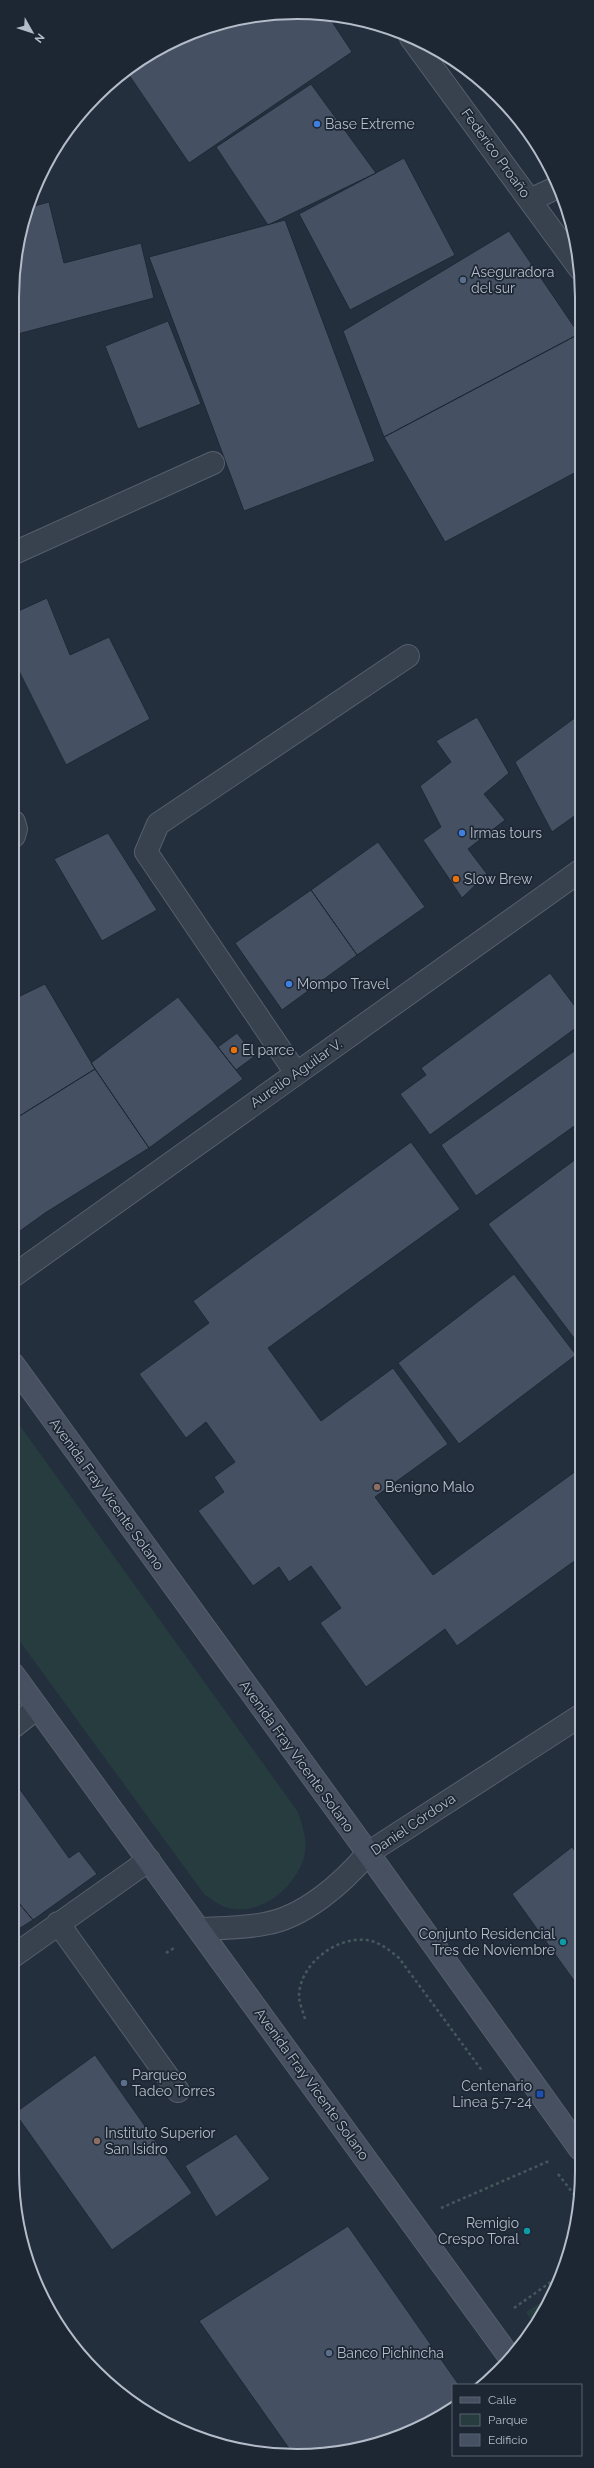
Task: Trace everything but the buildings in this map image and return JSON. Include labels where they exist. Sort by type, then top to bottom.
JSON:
[{"type":"main road","name":"Avenida Fray Vicente Solano","points":[[19,1372],[575,2142]]},
{"type":"main road","name":"Avenida Fray Vicente Solano","points":[[19,1682],[200,1929],[507,2353]]},
{"type":"street","name":"Federico Proaño","points":[[419,47],[573,259]]},
{"type":"street","points":[[530,200],[553,190]]},
{"type":"street","points":[[19,551],[213,463]]},
{"type":"street","points":[[296,1073],[146,852],[158,824],[408,656]]},
{"type":"street","name":"Aurelio Aguilar V.","points":[[19,1272],[575,875]]},
{"type":"street","points":[[19,1722],[37,1708]]},
{"type":"street","name":"Daniel Córdova","points":[[200,1929],[265,1924],[306,1908],[347,1878],[368,1854],[575,1719]]},
{"type":"street","points":[[19,1952],[149,1860]]},
{"type":"street","points":[[58,1923],[178,2091]]},
{"type":"path","points":[[309,2026],[299,1998],[302,1984],[307,1970],[327,1949],[347,1941],[366,1940],[384,1946],[399,1958]]},
{"type":"path","points":[[435,2211],[549,2161]]},
{"type":"path","points":[[510,2311],[552,2281]]},
{"type":"green space","points":[[19,1424],[298,1812],[305,1840],[304,1857],[300,1868],[285,1889],[264,1904],[253,1908],[240,1909],[225,1907],[204,1894],[19,1640]]},
{"type":"green space","points":[[542,2301],[531,2320],[526,2312]]},
{"type":"place","name":"Base Extreme","points":[[317,124]]},
{"type":"place","name":"Aseguradora del sur","points":[[463,280]]},
{"type":"place","name":"Irmas tours","points":[[462,833]]},
{"type":"place","name":"Slow Brew","points":[[456,879]]},
{"type":"place","name":"Mompo Travel","points":[[289,984]]},
{"type":"place","name":"El parce","points":[[234,1050]]},
{"type":"place","name":"Benigno Malo","points":[[377,1487]]},
{"type":"place","name":"Conjunto Residencial Tres de Noviembre","points":[[563,1942]]},
{"type":"place","name":"Parqueo Tadeo Torres","points":[[124,2083]]},
{"type":"place","name":"Centenario Linea 5-7-24","points":[[540,2094]]},
{"type":"place","name":"Instituto Superior San Isidro","points":[[97,2141]]},
{"type":"place","name":"Remigio Crespo Toral","points":[[527,2231]]},
{"type":"place","name":"Banco Pichincha","points":[[329,2353]]}]
